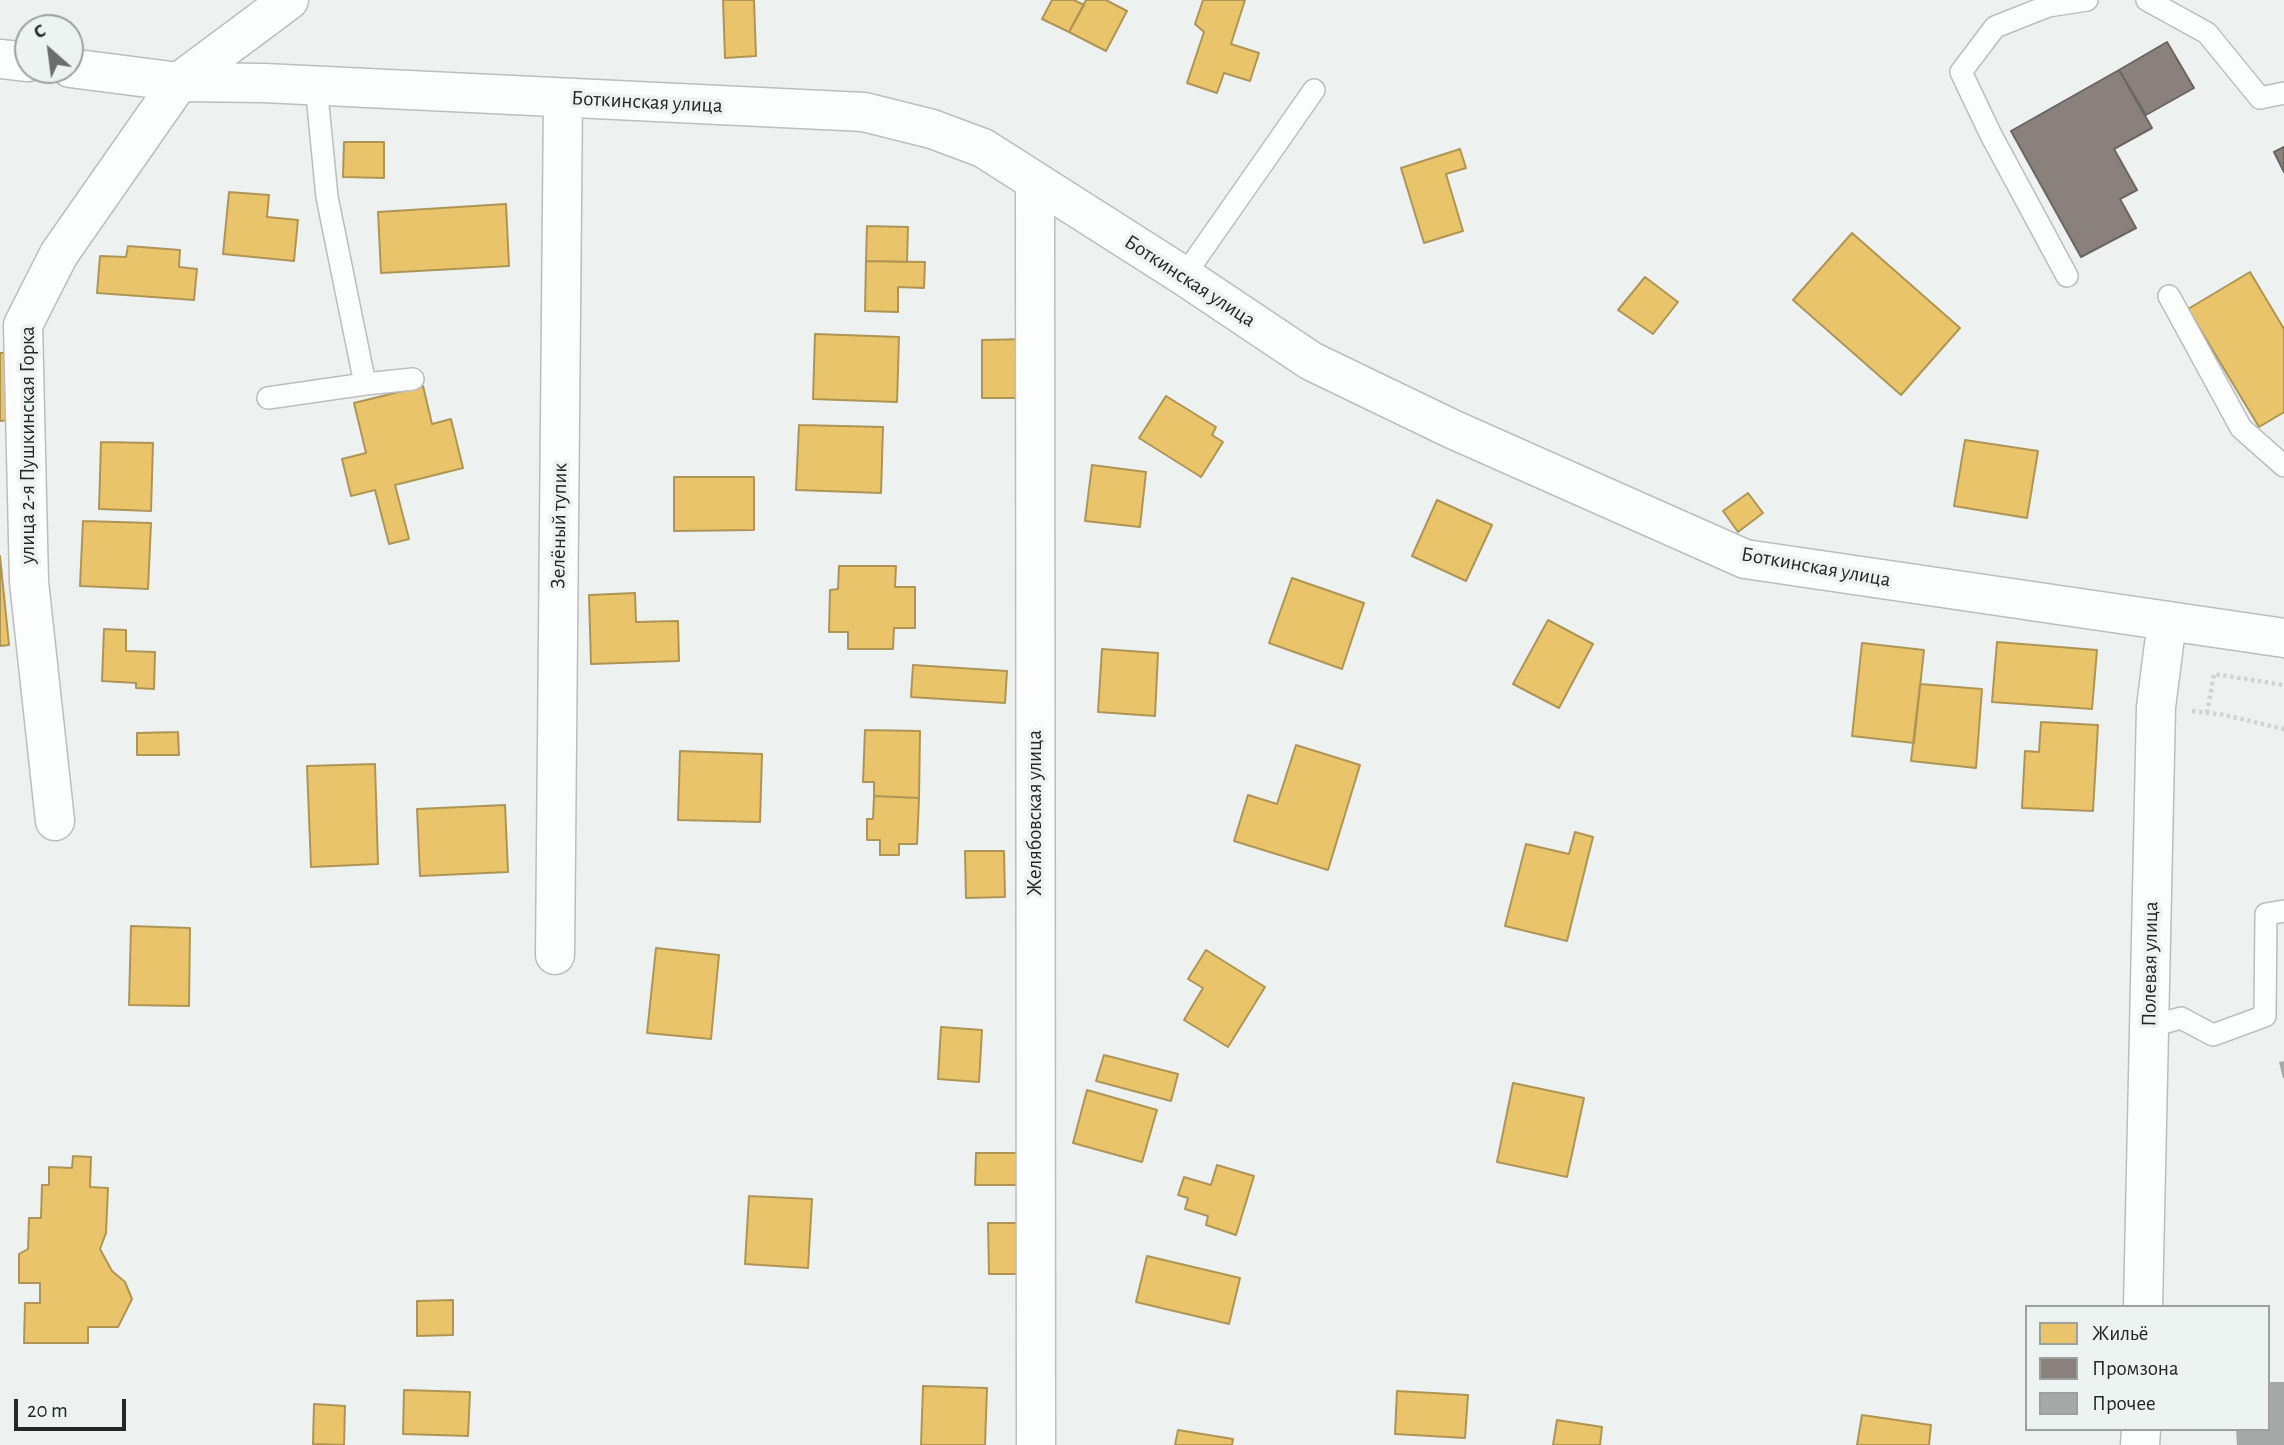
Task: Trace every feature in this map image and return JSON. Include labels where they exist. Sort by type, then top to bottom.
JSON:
[{"type":"street","name":"улица 2-я Пушкинская Горка","points":[[55,821],[29,582],[23,325],[59,254],[179,82],[289,0]]},
{"type":"street","name":"Боткинская улица","points":[[84,70],[179,82],[316,85],[864,112],[932,129],[983,148],[1184,276],[1311,361],[1452,429],[1745,559],[2284,638]]},
{"type":"street","name":"Зелёный тупик","points":[[555,955],[564,98]]},
{"type":"street","name":"Желябовская улица","points":[[1035,182],[1036,1445]]},
{"type":"street","name":"Полевая улица","points":[[2143,1305],[2156,707],[2167,621]]},
{"type":"lane","points":[[2067,276],[1991,135],[1961,72],[1995,27],[2048,6],[2087,0]]},
{"type":"lane","points":[[2147,0],[2207,33],[2260,98],[2284,93]]},
{"type":"lane","points":[[316,85],[327,197],[365,384]]},
{"type":"lane","points":[[1184,276],[1314,90]]},
{"type":"lane","points":[[2169,296],[2241,428],[2284,466]]},
{"type":"lane","points":[[268,398],[413,379]]},
{"type":"lane","points":[[2149,1027],[2181,1018],[2213,1035],[2265,1016],[2266,914],[2284,911]]},
{"type":"path","points":[[2207,713],[2214,674],[2284,685]]},
{"type":"path","points":[[2156,707],[2225,715],[2284,729]]},
{"type":"building: Жильё","points":[[723,0],[754,0],[756,56],[725,58]]},
{"type":"building: Жильё","points":[[1052,0],[1074,0],[1084,5],[1069,32],[1042,19]]},
{"type":"building: Жильё","points":[[1086,0],[1106,0],[1127,11],[1106,51],[1069,32]]},
{"type":"building: Жильё","points":[[1203,0],[1245,0],[1231,44],[1259,53],[1250,81],[1224,73],[1217,93],[1187,83],[1204,32],[1195,24]]},
{"type":"building: Жильё","points":[[344,142],[384,142],[384,178],[343,177]]},
{"type":"building: Жильё","points":[[1460,149],[1466,168],[1446,174],[1463,231],[1424,243],[1401,168]]},
{"type":"building: Жильё","points":[[229,192],[269,195],[267,217],[298,220],[294,261],[223,254]]},
{"type":"building: Жильё","points":[[506,204],[509,266],[381,273],[378,212]]},
{"type":"building: Жильё","points":[[867,226],[908,227],[907,262],[866,261]]},
{"type":"building: Жильё","points":[[1852,233],[1960,328],[1901,395],[1793,300]]},
{"type":"building: Жильё","points":[[128,246],[180,250],[179,267],[197,269],[194,300],[97,293],[100,256],[126,257]]},
{"type":"building: Жильё","points":[[866,261],[925,262],[924,288],[898,287],[898,312],[865,311]]},
{"type":"building: Жильё","points":[[2250,272],[2284,329],[2284,412],[2259,427],[2188,309]]},
{"type":"building: Жильё","points":[[1645,277],[1678,302],[1653,334],[1618,310]]},
{"type":"building: Жильё","points":[[815,334],[899,337],[897,402],[813,399]]},
{"type":"building: Жильё","points":[[1029,339],[1030,398],[982,398],[982,340]]},
{"type":"building: Жильё","points":[[0,353],[4,353],[9,420],[0,421]]},
{"type":"building: Жильё","points":[[423,386],[432,424],[451,419],[463,468],[395,485],[409,539],[389,544],[375,490],[351,496],[342,459],[366,453],[354,403]]},
{"type":"building: Жильё","points":[[1166,396],[1216,427],[1212,435],[1223,442],[1201,477],[1139,438]]},
{"type":"building: Жильё","points":[[799,425],[883,427],[881,493],[796,490]]},
{"type":"building: Жильё","points":[[1965,440],[2038,451],[2027,518],[1954,506]]},
{"type":"building: Жильё","points":[[101,442],[153,443],[151,511],[99,509]]},
{"type":"building: Жильё","points":[[1092,465],[1146,472],[1140,527],[1085,521]]},
{"type":"building: Жильё","points":[[674,477],[754,477],[754,530],[674,531]]},
{"type":"building: Жильё","points":[[1748,493],[1763,513],[1738,532],[1723,511]]},
{"type":"building: Жильё","points":[[1437,500],[1492,525],[1466,581],[1412,556]]},
{"type":"building: Жильё","points":[[83,521],[151,523],[148,589],[80,586]]},
{"type":"building: Жильё","points":[[0,556],[9,645],[0,646]]},
{"type":"building: Жильё","points":[[839,566],[896,566],[895,587],[915,587],[915,628],[894,628],[893,649],[848,649],[848,632],[829,632],[830,590],[838,589]]},
{"type":"building: Жильё","points":[[1292,578],[1364,603],[1342,669],[1269,643]]},
{"type":"building: Жильё","points":[[635,593],[636,622],[678,621],[679,661],[591,664],[589,595]]},
{"type":"building: Жильё","points":[[1548,620],[1593,644],[1559,708],[1513,684]]},
{"type":"building: Жильё","points":[[104,629],[126,630],[126,651],[155,652],[154,689],[136,688],[136,683],[102,681]]},
{"type":"building: Жильё","points":[[1997,642],[2097,650],[2092,709],[1992,702]]},
{"type":"building: Жильё","points":[[1862,643],[1924,650],[1914,743],[1852,736]]},
{"type":"building: Жильё","points":[[1102,649],[1158,653],[1155,716],[1098,712]]},
{"type":"building: Жильё","points":[[913,665],[1007,671],[1005,703],[911,697]]},
{"type":"building: Жильё","points":[[1920,684],[1982,689],[1976,768],[1911,761]]},
{"type":"building: Жильё","points":[[2041,722],[2098,725],[2093,811],[2022,808],[2025,751],[2039,752]]},
{"type":"building: Жильё","points":[[865,730],[920,731],[919,798],[874,796],[874,782],[863,782]]},
{"type":"building: Жильё","points":[[178,732],[179,755],[137,755],[137,733]]},
{"type":"building: Жильё","points":[[1296,745],[1360,765],[1328,870],[1234,841],[1248,795],[1277,804]]},
{"type":"building: Жильё","points":[[680,751],[762,754],[760,822],[678,820]]},
{"type":"building: Жильё","points":[[375,764],[378,864],[311,867],[307,766]]},
{"type":"building: Жильё","points":[[874,796],[919,798],[917,844],[899,844],[899,855],[880,855],[880,840],[867,840],[867,819],[873,819]]},
{"type":"building: Жильё","points":[[505,805],[508,872],[420,876],[417,809]]},
{"type":"building: Жильё","points":[[1575,832],[1593,837],[1567,941],[1505,926],[1526,844],[1569,854]]},
{"type":"building: Жильё","points":[[965,851],[1004,851],[1005,897],[966,898]]},
{"type":"building: Жильё","points":[[131,926],[190,928],[189,1006],[129,1005]]},
{"type":"building: Жильё","points":[[656,948],[719,955],[711,1039],[647,1033]]},
{"type":"building: Жильё","points":[[1206,950],[1265,987],[1228,1047],[1184,1020],[1203,988],[1188,979]]},
{"type":"building: Жильё","points":[[941,1027],[982,1030],[979,1082],[938,1079]]},
{"type":"building: Жильё","points":[[1104,1055],[1178,1074],[1171,1101],[1096,1081]]},
{"type":"building: Жильё","points":[[1513,1083],[1584,1098],[1567,1177],[1497,1162]]},
{"type":"building: Жильё","points":[[1087,1090],[1157,1110],[1142,1162],[1073,1143]]},
{"type":"building: Жильё","points":[[976,1153],[1020,1153],[1020,1185],[975,1185]]},
{"type":"building: Жильё","points":[[73,1156],[91,1157],[90,1187],[108,1188],[106,1233],[100,1249],[112,1271],[125,1282],[132,1299],[118,1327],[88,1327],[88,1343],[24,1343],[25,1303],[40,1303],[40,1283],[19,1283],[19,1254],[28,1249],[29,1218],[41,1218],[42,1185],[49,1185],[49,1167],[72,1168]]},
{"type":"building: Жильё","points":[[1217,1165],[1254,1176],[1236,1235],[1206,1225],[1208,1216],[1185,1209],[1188,1198],[1178,1195],[1184,1177],[1211,1185]]},
{"type":"building: Жильё","points":[[749,1196],[812,1199],[808,1268],[745,1264]]},
{"type":"building: Жильё","points":[[988,1223],[1021,1223],[1022,1274],[989,1274]]},
{"type":"building: Жильё","points":[[1147,1256],[1240,1278],[1229,1324],[1136,1302]]},
{"type":"building: Жильё","points":[[453,1300],[453,1335],[417,1336],[417,1301]]},
{"type":"building: Жильё","points":[[923,1386],[987,1388],[985,1445],[921,1445]]},
{"type":"building: Жильё","points":[[404,1390],[470,1392],[468,1436],[403,1434]]},
{"type":"building: Жильё","points":[[1397,1391],[1468,1395],[1465,1438],[1395,1434]]},
{"type":"building: Жильё","points":[[314,1404],[345,1406],[344,1445],[313,1444]]},
{"type":"building: Жильё","points":[[1862,1415],[1931,1425],[1929,1445],[1857,1445]]},
{"type":"building: Жильё","points":[[1557,1420],[1602,1427],[1600,1445],[1553,1445]]},
{"type":"building: Жильё","points":[[1178,1430],[1233,1439],[1232,1445],[1175,1445]]},
{"type":"building: Промзона","points":[[2167,42],[2194,88],[2146,115],[2119,70]]},
{"type":"building: Промзона","points":[[2119,70],[2152,128],[2114,149],[2137,190],[2120,199],[2136,228],[2081,257],[2011,131]]},
{"type":"building: Промзона","points":[[2284,147],[2284,172],[2274,152]]},
{"type":"building: Прочее","points":[[2284,1061],[2284,1078],[2283,1078],[2279,1062]]},
{"type":"building: Прочее","points":[[2270,1382],[2284,1382],[2284,1445],[2237,1445],[2236,1431],[2270,1431]]}]
